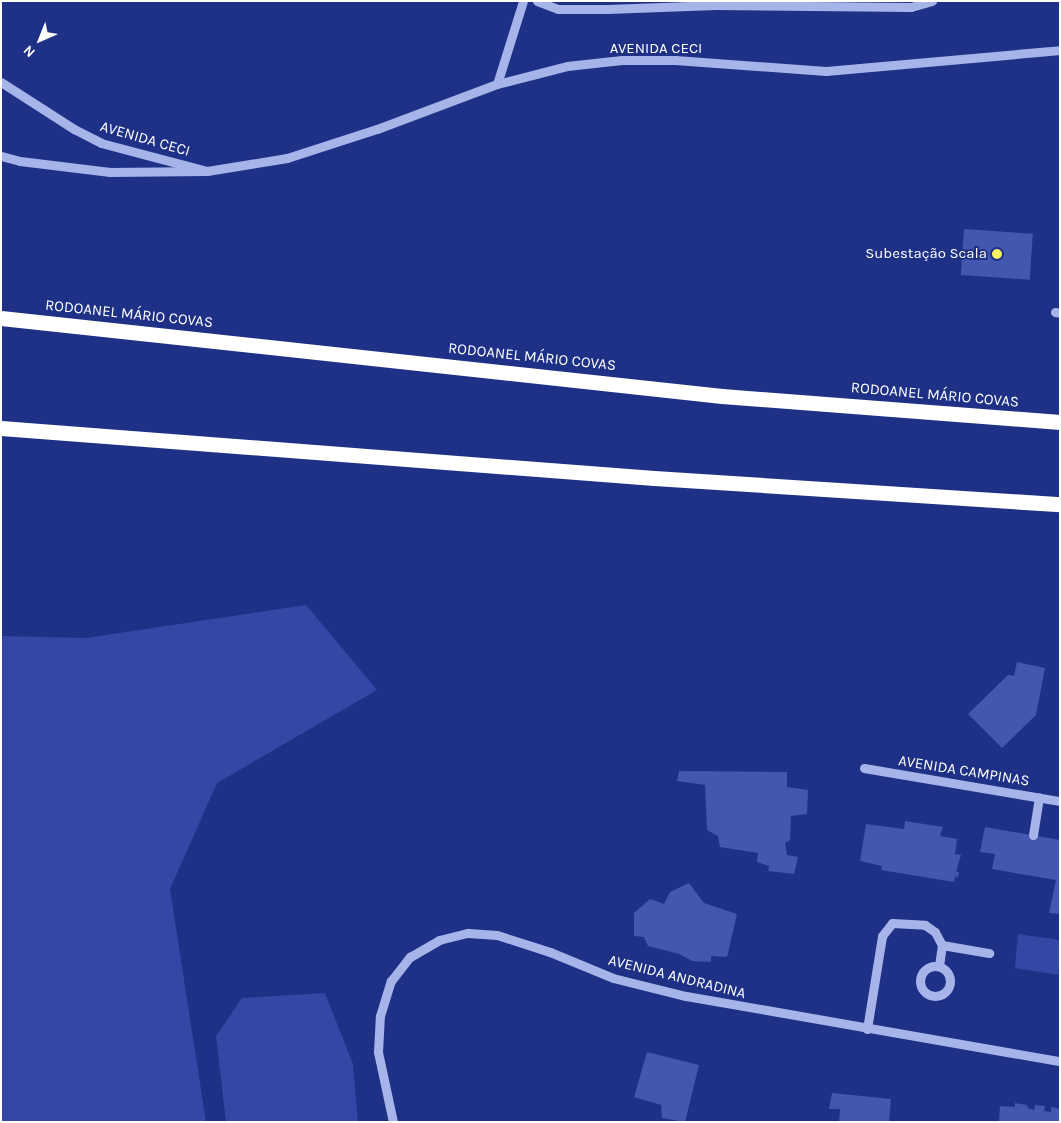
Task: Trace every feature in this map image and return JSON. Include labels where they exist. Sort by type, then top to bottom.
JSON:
[{"type":"highway","name":"RODOANEL MÁRIO COVAS","points":[[1,318],[722,396],[1060,422]]},
{"type":"highway","points":[[1,428],[654,478],[1060,504]]},
{"type":"street","points":[[497,84],[523,1]]},
{"type":"street","points":[[537,1],[558,9],[607,9],[716,5],[911,7],[932,1]]},
{"type":"street","name":"AVENIDA CECI","points":[[1,156],[20,162],[110,172],[207,171],[287,158],[377,129],[497,84],[567,66],[622,60],[675,60],[826,71],[1060,50]]},
{"type":"street","name":"AVENIDA CECI","points":[[1,82],[74,129],[101,143],[207,171]]},
{"type":"street","name":"AVENIDA CAMPINAS","points":[[864,768],[1060,800]]},
{"type":"street","points":[[1033,834],[1039,797]]},
{"type":"street","points":[[867,1029],[882,936],[888,926],[892,923],[925,925],[935,932],[942,945],[939,966]]},
{"type":"street","name":"AVENIDA ANDRADINA","points":[[393,1122],[378,1052],[380,1016],[391,981],[410,957],[439,940],[468,933],[497,935],[550,952],[613,978],[686,996],[867,1029],[1060,1061]]},
{"type":"street","points":[[942,945],[989,953]]},
{"type":"shaded area","points":[[306,605],[377,690],[217,783],[170,889],[206,1122],[1,1122],[1,636],[86,638]]},
{"type":"shaded area","points":[[1018,934],[1060,940],[1060,975],[1015,968]]},
{"type":"shaded area","points":[[325,993],[353,1064],[358,1122],[226,1122],[216,1036],[242,998]]},
{"type":"building","name":"Subestação Scala","points":[[964,229],[1033,234],[1030,280],[961,275]]},
{"type":"building","points":[[1017,662],[1045,668],[1036,715],[1002,748],[968,714],[1008,675],[1014,676]]},
{"type":"building","points":[[679,771],[787,772],[787,787],[808,790],[807,814],[791,816],[790,840],[785,843],[787,855],[798,857],[794,874],[768,871],[769,866],[757,862],[758,853],[720,847],[718,836],[707,830],[705,785],[677,781]]},
{"type":"building","points":[[905,821],[943,827],[940,836],[957,839],[955,854],[961,855],[956,872],[959,872],[958,878],[955,876],[954,882],[881,870],[882,866],[860,861],[866,824],[904,829]]},
{"type":"building","points":[[985,827],[1060,840],[1060,914],[1049,913],[1056,880],[992,869],[995,854],[980,852]]},
{"type":"building","points":[[689,883],[704,903],[737,914],[727,957],[711,956],[711,962],[692,961],[679,954],[648,946],[644,937],[634,936],[634,913],[650,899],[664,904],[670,892]]},
{"type":"building","points":[[647,1052],[699,1065],[685,1122],[662,1118],[661,1105],[634,1097]]},
{"type":"building","points":[[832,1093],[891,1099],[889,1122],[839,1122],[840,1109],[829,1109]]},
{"type":"building","points":[[1015,1103],[1027,1105],[1028,1108],[1034,1110],[1035,1105],[1045,1106],[1044,1111],[1051,1112],[1051,1107],[1060,1109],[1060,1122],[999,1122],[1000,1106],[1015,1107]]},
{"type":"place","name":"Subestação Scala","points":[[997,254]]}]
